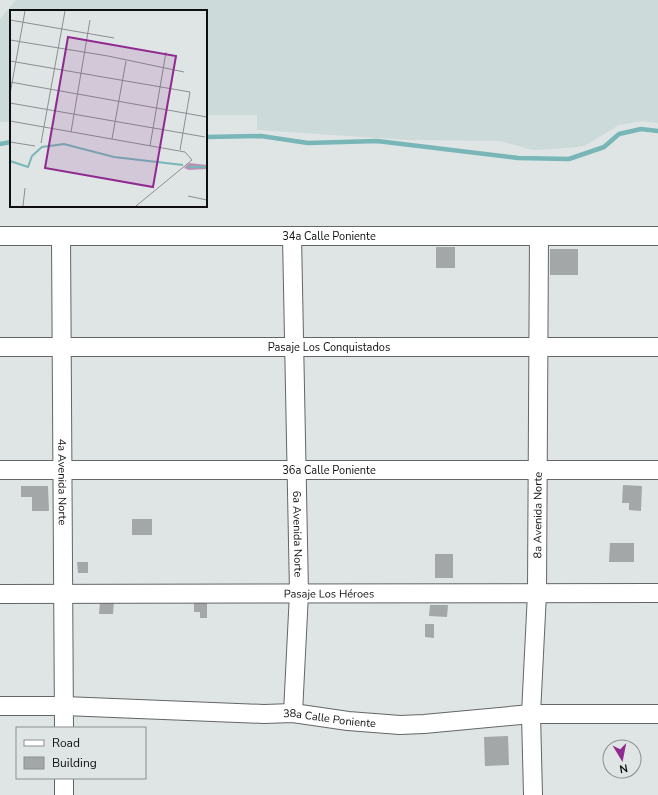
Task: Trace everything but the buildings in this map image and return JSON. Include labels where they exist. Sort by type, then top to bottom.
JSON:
[{"type":"street","name":"34a Calle Poniente","points":[[0,236],[658,236]]},
{"type":"street","name":"4a Avenida Norte","points":[[61,236],[64,727]]},
{"type":"street","name":"6a Avenida Norte","points":[[292,236],[299,593],[293,713]]},
{"type":"street","name":"8a Avenida Norte","points":[[532,795],[531,714],[537,593],[539,236]]},
{"type":"street","name":"Pasaje Los Conquistados","points":[[0,347],[658,347]]},
{"type":"street","name":"36a Calle Poniente","points":[[0,470],[658,470]]},
{"type":"street","name":"Pasaje Los Héroes","points":[[0,594],[658,593]]},
{"type":"street","name":"38a Calle Poniente","points":[[0,706],[64,706],[264,714],[293,713],[348,721],[400,725],[531,714],[658,714]]},
{"type":"street","points":[[64,779],[64,795]]},
{"type":"shaded area","points":[[16,0],[658,0],[658,123],[642,121],[619,125],[584,146],[538,150],[500,141],[409,140],[257,130],[257,115],[207,115],[207,10],[10,10],[10,122],[0,122],[0,19]]},
{"type":"waterway","points":[[207,137],[261,136],[308,143],[377,141],[518,158],[569,159],[604,147],[619,134],[641,129],[658,131]]},
{"type":"waterway","points":[[0,144],[10,142]]}]
